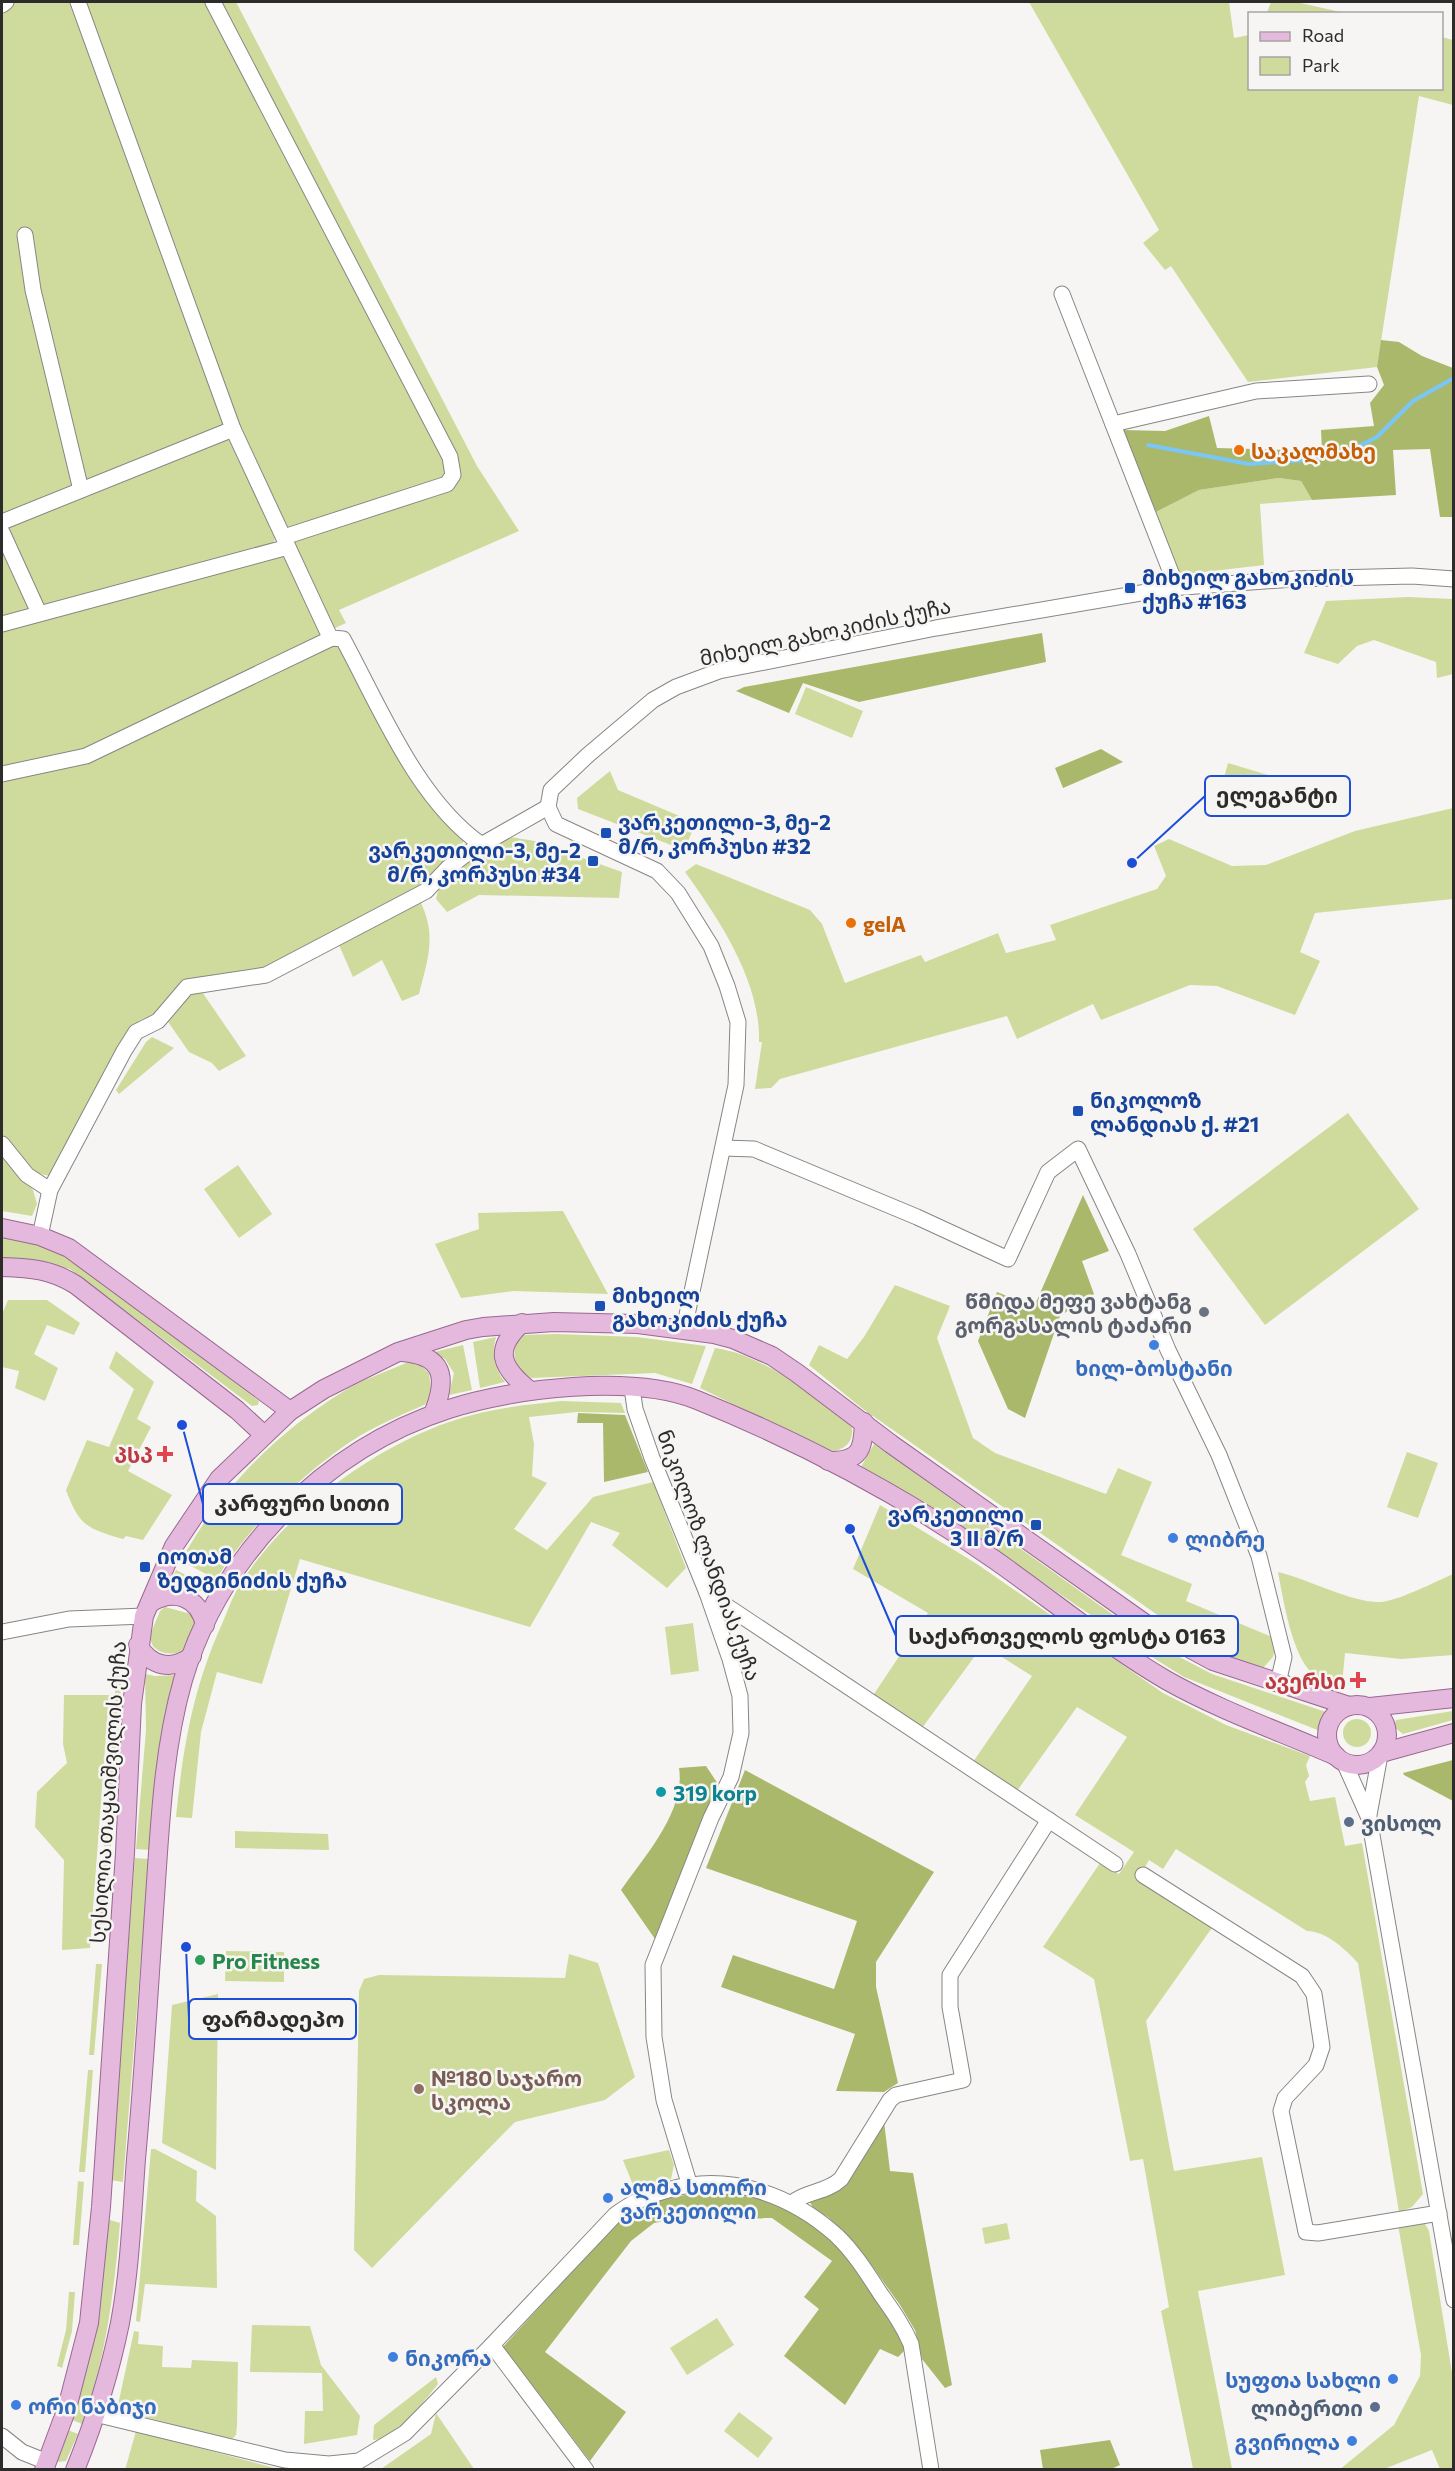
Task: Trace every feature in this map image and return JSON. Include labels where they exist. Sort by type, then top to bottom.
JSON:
[{"type":"main road","points":[[2,1228],[40,1236],[69,1248],[290,1411]]},
{"type":"main road","points":[[2,1267],[41,1269],[61,1275],[237,1410],[263,1434]]},
{"type":"main road","name":"სესილია თაყაიშვილის ქუჩა","points":[[45,2466],[67,2408],[89,2323],[100,2223],[125,1853],[132,1704],[138,1645],[147,1610],[174,1546],[201,1502],[219,1479],[263,1434],[290,1411],[353,1372],[398,1352],[466,1330],[522,1323],[596,1322],[684,1329],[733,1339],[772,1356],[1150,1627],[1213,1661],[1349,1706]]},
{"type":"main road","points":[[522,1323],[508,1335],[503,1354],[512,1376],[529,1390]]},
{"type":"main road","points":[[398,1352],[427,1357],[440,1370],[442,1388],[433,1414]]},
{"type":"main road","points":[[75,2469],[95,2414],[120,2323],[131,2228],[160,1821],[177,1708],[192,1656],[205,1625],[238,1565],[298,1499],[355,1454],[433,1414],[529,1390],[632,1388],[668,1391],[692,1398],[828,1461],[950,1530],[1130,1656],[1198,1697],[1340,1759],[1364,1764],[1381,1754],[1454,1733]]},
{"type":"main road","points":[[828,1461],[844,1461],[856,1455],[863,1442],[864,1422]]},
{"type":"main road","points":[[147,1610],[160,1596],[175,1594],[196,1604],[203,1615],[205,1625]]},
{"type":"main road","points":[[1130,1656],[1135,1637],[1150,1627]]},
{"type":"main road","points":[[138,1645],[148,1658],[165,1665],[175,1665],[192,1656]]},
{"type":"main road","points":[[1340,1759],[1328,1740],[1327,1731],[1334,1715],[1349,1706],[1371,1707],[1454,1698]]},
{"type":"main road","points":[[1371,1707],[1385,1722],[1388,1733],[1381,1754]]},
{"type":"main road","points":[[103,2179],[114,2189],[127,2188],[134,2183]]},
{"type":"main road","points":[[100,2223],[107,2213],[118,2209],[128,2217],[131,2228]]},
{"type":"main road","points":[[45,2466],[64,2469]]},
{"type":"street","points":[[2,5],[6,2]]},
{"type":"street","points":[[78,2],[233,429],[332,638]]},
{"type":"street","points":[[2,624],[286,542],[447,484],[453,475],[450,457],[213,2]]},
{"type":"street","points":[[25,235],[33,290],[81,490]]},
{"type":"street","points":[[1062,294],[1177,588]]},
{"type":"street","points":[[1113,424],[1256,391],[1369,384]]},
{"type":"street","points":[[2,522],[233,429]]},
{"type":"street","points":[[2,532],[39,614]]},
{"type":"street","name":"მიხეილ გახოკიძის ქუჩა","points":[[548,807],[551,790],[632,716],[676,687],[719,671],[936,628],[1177,588],[1294,579],[1412,576],[1454,579]]},
{"type":"street","points":[[2,774],[86,756],[332,638],[343,639],[413,768],[459,828],[482,845]]},
{"type":"street","points":[[40,1236],[50,1190],[136,1032],[158,1021],[179,993],[200,983],[251,979],[266,975],[426,891],[449,867],[548,807],[556,824],[657,871],[668,880],[711,946],[728,986],[738,1022],[736,1085],[684,1329]]},
{"type":"street","points":[[2,1144],[27,1175],[50,1190]]},
{"type":"street","points":[[723,1148],[754,1149],[917,1217],[1008,1259],[1048,1172],[1078,1149],[1128,1254],[1168,1350],[1219,1455],[1256,1547],[1284,1657],[1278,1683]]},
{"type":"street","name":"ნიკოლოზ ლანდიას ქუჩა","points":[[632,1388],[635,1409],[652,1458],[707,1593],[740,1696],[741,1733],[731,1777],[691,1868],[653,1969],[654,2037],[664,2100],[689,2183]]},
{"type":"street","points":[[707,1593],[1115,1864]]},
{"type":"street","points":[[2,1632],[69,1619],[147,1610]]},
{"type":"street","points":[[1369,1818],[1381,1754]]},
{"type":"street","points":[[1340,1759],[1355,1780],[1369,1818],[1454,2300]]},
{"type":"street","points":[[792,2203],[797,2198],[832,2188],[841,2179],[890,2100],[896,2095],[963,2080],[950,2007],[950,1975],[1049,1820]]},
{"type":"street","points":[[1143,1875],[1302,1976],[1314,1994],[1322,2048],[1320,2058],[1284,2098],[1281,2111],[1306,2232],[1318,2233],[1439,2213]]},
{"type":"street","points":[[95,2414],[285,2460],[329,2464],[359,2461],[405,2433],[615,2215],[634,2201],[689,2183],[743,2184],[792,2203],[836,2235],[856,2258],[904,2328],[911,2344],[931,2469]]},
{"type":"street","points":[[492,2345],[586,2469]]},
{"type":"street","points":[[2,2436],[45,2466]]},
{"type":"green space","points":[[13,2],[69,2],[219,411],[275,539],[272,545],[2,618],[2,11]]},
{"type":"green space","points":[[83,2],[236,2],[477,466],[519,531],[339,610],[346,623],[333,629],[239,429]]},
{"type":"green space","points":[[1029,2],[1229,2],[1234,38],[1248,35],[1248,90],[1443,90],[1443,37],[1453,40],[1453,105],[1419,96],[1377,367],[1248,382],[1171,266],[1165,270],[1143,243],[1159,230]]},
{"type":"green space","points":[[1271,2],[1296,2],[1341,12],[1267,12]]},
{"type":"green space","points":[[1381,340],[1399,342],[1422,356],[1453,368],[1453,517],[1440,517],[1430,449],[1393,450],[1396,495],[1312,500],[1301,481],[1279,478],[1199,490],[1156,512],[1123,430],[1165,431],[1209,416],[1217,448],[1322,451],[1321,430],[1374,426],[1370,403],[1384,385],[1377,367]]},
{"type":"green space","points":[[1279,478],[1301,481],[1312,500],[1260,504],[1264,565],[1179,575],[1156,512],[1199,490]]},
{"type":"green space","points":[[281,555],[288,562],[337,646],[346,652],[464,839],[459,854],[422,885],[266,970],[193,981],[154,1014],[140,1020],[132,1028],[50,1176],[36,1173],[2,1135],[2,629]]},
{"type":"green space","points":[[1408,597],[1453,599],[1453,674],[1437,678],[1436,662],[1374,640],[1357,646],[1338,664],[1304,653],[1326,601]]},
{"type":"green space","points":[[1042,633],[1046,662],[859,702],[803,683],[789,713],[736,691],[744,687]]},
{"type":"green space","points":[[806,687],[863,711],[852,738],[795,714]]},
{"type":"green space","points":[[1101,749],[1123,762],[1063,788],[1055,768]]},
{"type":"green space","points":[[1228,763],[1268,775],[1261,798],[1222,785]]},
{"type":"green space","points":[[610,771],[618,790],[696,823],[684,850],[578,809],[577,798]]},
{"type":"green space","points":[[1453,808],[1453,899],[1315,913],[1300,952],[1320,961],[1295,1015],[1217,986],[1190,985],[1101,1020],[1093,1004],[1017,1039],[1007,1016],[780,1079],[771,1088],[755,1089],[762,1042],[759,1042],[758,1019],[745,974],[724,931],[685,872],[696,864],[810,910],[822,924],[845,983],[921,955],[925,962],[998,933],[1006,953],[1056,940],[1050,925],[1157,889],[1166,876],[1154,846],[1169,839],[1232,866],[1266,865],[1355,831]]},
{"type":"green space","points":[[510,837],[535,841],[622,872],[619,898],[479,895],[447,912],[436,899],[447,879],[466,862]]},
{"type":"green space","points":[[420,901],[430,936],[428,958],[419,994],[402,1001],[382,960],[353,977],[339,945]]},
{"type":"green space","points":[[198,986],[246,1056],[219,1071],[212,1063],[189,1052],[164,1016]]},
{"type":"green space","points":[[152,1037],[174,1048],[119,1094],[116,1090],[146,1042]]},
{"type":"green space","points":[[1348,1113],[1419,1209],[1265,1325],[1193,1229]]},
{"type":"green space","points":[[2,1153],[33,1190],[37,1204],[32,1216],[2,1211]]},
{"type":"green space","points":[[238,1165],[272,1214],[239,1238],[204,1189]]},
{"type":"green space","points":[[1083,1195],[1109,1251],[1082,1261],[1094,1294],[1060,1316],[1025,1418],[1008,1409],[978,1341],[997,1292],[1034,1307]]},
{"type":"green space","points":[[563,1211],[608,1294],[513,1291],[461,1298],[435,1244],[479,1229],[478,1213]]},
{"type":"green space","points":[[2,1237],[29,1240],[75,1261],[259,1401],[258,1405],[252,1406],[70,1269],[40,1262],[2,1259]]},
{"type":"green space","points":[[895,1285],[950,1306],[937,1338],[973,1438],[995,1453],[1106,1494],[1118,1468],[1152,1482],[1121,1555],[1192,1584],[1186,1601],[1272,1637],[1278,1636],[1273,1657],[1264,1667],[1251,1666],[1179,1630],[863,1409],[809,1365],[819,1345],[847,1359],[864,1337]]},
{"type":"green space","points":[[8,1300],[47,1300],[80,1323],[74,1335],[47,1325],[34,1354],[58,1368],[45,1401],[15,1388],[19,1371],[2,1367],[2,1314]]},
{"type":"green space","points":[[521,1335],[637,1337],[706,1346],[692,1384],[655,1373],[531,1378],[521,1369],[515,1359],[515,1348]]},
{"type":"green space","points":[[496,1337],[494,1361],[505,1382],[480,1388],[473,1342]]},
{"type":"green space","points":[[463,1345],[472,1390],[449,1395],[454,1373],[445,1359],[434,1352]]},
{"type":"green space","points":[[715,1348],[752,1359],[788,1378],[852,1426],[850,1441],[840,1449],[829,1451],[700,1388]]},
{"type":"green space","points":[[116,1351],[154,1382],[137,1419],[151,1427],[128,1471],[172,1495],[143,1540],[126,1536],[123,1539],[93,1529],[75,1511],[66,1490],[87,1440],[109,1447],[134,1389],[109,1368]]},
{"type":"green space","points":[[408,1362],[420,1365],[429,1373],[431,1389],[426,1404],[360,1436],[305,1477],[257,1525],[216,1579],[181,1561],[212,1512],[230,1489],[271,1446],[316,1409],[349,1388]]},
{"type":"green space","points":[[561,1401],[621,1403],[625,1413],[577,1412],[529,1417],[534,1444],[532,1476],[547,1483],[514,1529],[547,1550],[593,1497],[653,1482],[686,1568],[667,1588],[612,1545],[620,1533],[591,1522],[530,1627],[300,1559],[262,1684],[217,1672],[201,1732],[192,1818],[176,1817],[191,1718],[212,1648],[238,1588],[261,1555],[286,1527],[344,1478],[409,1439],[443,1424],[476,1414]]},
{"type":"green space","points":[[578,1413],[625,1415],[648,1472],[604,1482],[603,1423],[577,1423]]},
{"type":"green space","points":[[874,1444],[1133,1629],[1126,1639],[945,1516],[861,1467]]},
{"type":"green space","points":[[1407,1452],[1438,1463],[1418,1518],[1387,1507]]},
{"type":"green space","points":[[880,1505],[977,1564],[1163,1693],[1226,1725],[1310,1756],[1306,1765],[1309,1776],[1305,1782],[1310,1801],[1335,1797],[1345,1846],[1362,1843],[1423,2194],[1412,2207],[1399,2212],[1358,1963],[1328,1938],[1307,1931],[1176,1849],[1163,1869],[1149,1860],[1140,1876],[1214,1925],[1146,2021],[1174,2171],[1262,2157],[1285,2275],[1198,2291],[1232,2469],[1193,2469],[1161,2311],[1169,2307],[1143,2159],[1130,2161],[1094,1979],[1043,1947],[1100,1863],[1119,1874],[1134,1852],[1075,1815],[1127,1737],[1077,1707],[1017,1791],[973,1762],[1032,1676],[983,1645],[922,1728],[872,1697],[928,1613],[853,1569]]},
{"type":"green space","points":[[176,1570],[210,1587],[206,1592],[174,1585],[172,1578]]},
{"type":"green space","points":[[1278,1572],[1356,1599],[1380,1602],[1406,1595],[1453,1574],[1453,1655],[1401,1659],[1345,1653],[1342,1685],[1319,1677],[1305,1665],[1299,1653],[1286,1611]]},
{"type":"green space","points":[[165,1607],[191,1614],[195,1621],[188,1643],[181,1652],[164,1652],[154,1647],[152,1643],[151,1635],[154,1624],[160,1611]]},
{"type":"green space","points":[[693,1623],[699,1671],[671,1675],[665,1627]]},
{"type":"green space","points":[[1149,1641],[1212,1674],[1326,1712],[1320,1731],[1184,1677],[1139,1649],[1141,1643]]},
{"type":"green space","points":[[117,1668],[122,1669],[119,1717],[113,1716]]},
{"type":"green space","points":[[145,1674],[177,1675],[158,1755],[150,1850],[136,1849],[146,1730]]},
{"type":"green space","points":[[64,1695],[109,1695],[90,1948],[62,1950],[64,1860],[35,1827],[37,1792],[67,1763],[63,1744]]},
{"type":"green space","points":[[1453,1711],[1453,1720],[1403,1734],[1394,1727],[1396,1720]]},
{"type":"green space","points":[[1357,1719],[1367,1723],[1371,1733],[1367,1743],[1357,1747],[1347,1743],[1343,1733],[1347,1723]]},
{"type":"green space","points":[[112,1726],[119,1727],[111,1846],[104,1846]]},
{"type":"green space","points":[[1453,1760],[1453,1801],[1403,1773]]},
{"type":"green space","points":[[706,1766],[720,1787],[655,1939],[621,1890],[670,1817],[676,1801],[679,1768]]},
{"type":"green space","points":[[745,1770],[934,1872],[876,1962],[876,1987],[898,2083],[884,2092],[836,2091],[855,2034],[721,1987],[733,1955],[834,1989],[857,1921],[706,1868]]},
{"type":"green space","points":[[235,1831],[328,1834],[329,1850],[235,1848]]},
{"type":"green space","points":[[104,1855],[110,1855],[105,1925],[99,1925]]},
{"type":"green space","points":[[135,1858],[149,1859],[123,2182],[110,2180]]},
{"type":"green space","points":[[226,1951],[284,1952],[284,1982],[225,1981]]},
{"type":"green space","points":[[569,1954],[598,1963],[635,2077],[605,2100],[515,2122],[372,2268],[354,2250],[359,1991],[364,1979],[379,1975],[565,1978]]},
{"type":"green space","points":[[96,1964],[102,1964],[94,2055],[89,2055]]},
{"type":"green space","points":[[218,1994],[216,2170],[162,2143],[172,2005]]},
{"type":"green space","points":[[88,2070],[93,2070],[85,2172],[79,2172]]},
{"type":"green space","points":[[883,2113],[890,2171],[913,2173],[952,2385],[945,2388],[922,2359],[915,2330],[900,2305],[862,2252],[828,2217],[813,2208],[810,2202],[838,2191],[847,2181]]},
{"type":"green space","points":[[151,2149],[197,2171],[196,2201],[216,2216],[217,2288],[145,2284],[140,2322],[136,2321]]},
{"type":"green space","points":[[669,2150],[674,2165],[671,2179],[635,2190],[623,2160]]},
{"type":"green space","points":[[78,2181],[84,2182],[79,2245],[73,2245]]},
{"type":"green space","points":[[729,2191],[758,2198],[787,2211],[815,2228],[838,2247],[893,2324],[904,2351],[898,2357],[880,2349],[845,2405],[784,2356],[819,2309],[804,2297],[832,2261],[772,2218],[678,2219],[654,2223],[631,2241],[545,2352],[626,2412],[590,2461],[503,2347],[622,2217],[648,2205],[674,2197]]},
{"type":"green space","points":[[110,2220],[120,2223],[112,2300],[97,2375],[82,2424],[72,2420],[96,2327],[106,2224]]},
{"type":"green space","points":[[1419,2222],[1425,2224],[1429,2231],[1453,2379],[1453,2469],[1440,2469],[1432,2450],[1384,2469],[1339,2470],[1394,2425],[1420,2376],[1421,2355],[1398,2225]]},
{"type":"green space","points":[[1007,2223],[1010,2239],[985,2244],[982,2228]]},
{"type":"green space","points":[[69,2292],[75,2292],[72,2331],[62,2368],[57,2366],[66,2330]]},
{"type":"green space","points":[[717,2318],[734,2345],[687,2375],[670,2348]]},
{"type":"green space","points":[[252,2325],[310,2326],[321,2365],[360,2416],[357,2435],[304,2444],[305,2411],[323,2411],[322,2373],[250,2372]]},
{"type":"green space","points":[[134,2331],[139,2332],[138,2344],[163,2346],[162,2367],[191,2368],[192,2360],[238,2362],[237,2426],[236,2435],[231,2440],[123,2411],[118,2405]]},
{"type":"green space","points":[[436,2377],[438,2384],[409,2418],[391,2433],[373,2440],[374,2425]]},
{"type":"green space","points":[[739,2412],[773,2438],[758,2458],[724,2431]]},
{"type":"green space","points":[[436,2413],[474,2469],[381,2469],[431,2434]]},
{"type":"green space","points":[[68,2430],[78,2434],[66,2461],[57,2462],[55,2459]]},
{"type":"green space","points":[[136,2431],[278,2469],[125,2470]]},
{"type":"green space","points":[[1110,2440],[1120,2465],[1111,2469],[1043,2469],[1040,2450]]},
{"type":"waterway","points":[[1148,445],[1249,464],[1306,460],[1345,453],[1377,437],[1413,401],[1454,378]]},
{"type":"place","name":"საკალმახე","points":[[1239,450]]},
{"type":"place","name":"მიხეილ გახოკიძის ქუჩა #163","points":[[1130,588]]},
{"type":"place","name":"ვარკეთილი-3, მე-2 მ/რ, კორპუსი #32","points":[[606,833]]},
{"type":"place","name":"ვარკეთილი-3, მე-2 მ/რ, კორპუსი #34","points":[[593,861]]},
{"type":"place","name":"ელეგანტი","points":[[1132,863]]},
{"type":"place","name":"gelA","points":[[851,923]]},
{"type":"place","name":"ნიკოლოზ ლანდიას ქ. #21","points":[[1078,1111]]},
{"type":"place","name":"მიხეილ გახოკიძის ქუჩა","points":[[600,1306]]},
{"type":"place","name":"წმიდა მეფე ვახტანგ გორგასალის ტაძარი","points":[[1204,1312]]},
{"type":"place","name":"ხილ-ბოსტანი","points":[[1154,1345]]},
{"type":"place","name":"კარფური სითი","points":[[182,1425]]},
{"type":"place","name":"პსპ","points":[[165,1454]]},
{"type":"place","name":"ვარკეთილი 3 II მ/რ","points":[[1036,1525]]},
{"type":"place","name":"საქართველოს ფოსტა 0163","points":[[850,1529]]},
{"type":"place","name":"ლიბრე","points":[[1173,1538]]},
{"type":"place","name":"იოთამ ზედგინიძის ქუჩა","points":[[145,1567]]},
{"type":"place","name":"ავერსი","points":[[1358,1680]]},
{"type":"place","name":"319 korp","points":[[661,1792]]},
{"type":"place","name":"ვისოლ","points":[[1349,1822]]},
{"type":"place","name":"ფარმადეპო","points":[[186,1947]]},
{"type":"place","name":"Pro Fitness","points":[[200,1960]]},
{"type":"place","name":"№180 საჯარო სკოლა","points":[[419,2089]]},
{"type":"place","name":"ალმა სთორი ვარკეთილი","points":[[608,2198]]},
{"type":"place","name":"ნიკორა","points":[[393,2357]]},
{"type":"place","name":"სუფთა სახლი","points":[[1393,2379]]},
{"type":"place","name":"ორი ნაბიჯი","points":[[16,2405]]},
{"type":"place","name":"ლიბერთი","points":[[1375,2407]]},
{"type":"place","name":"გვირილა","points":[[1352,2441]]}]
